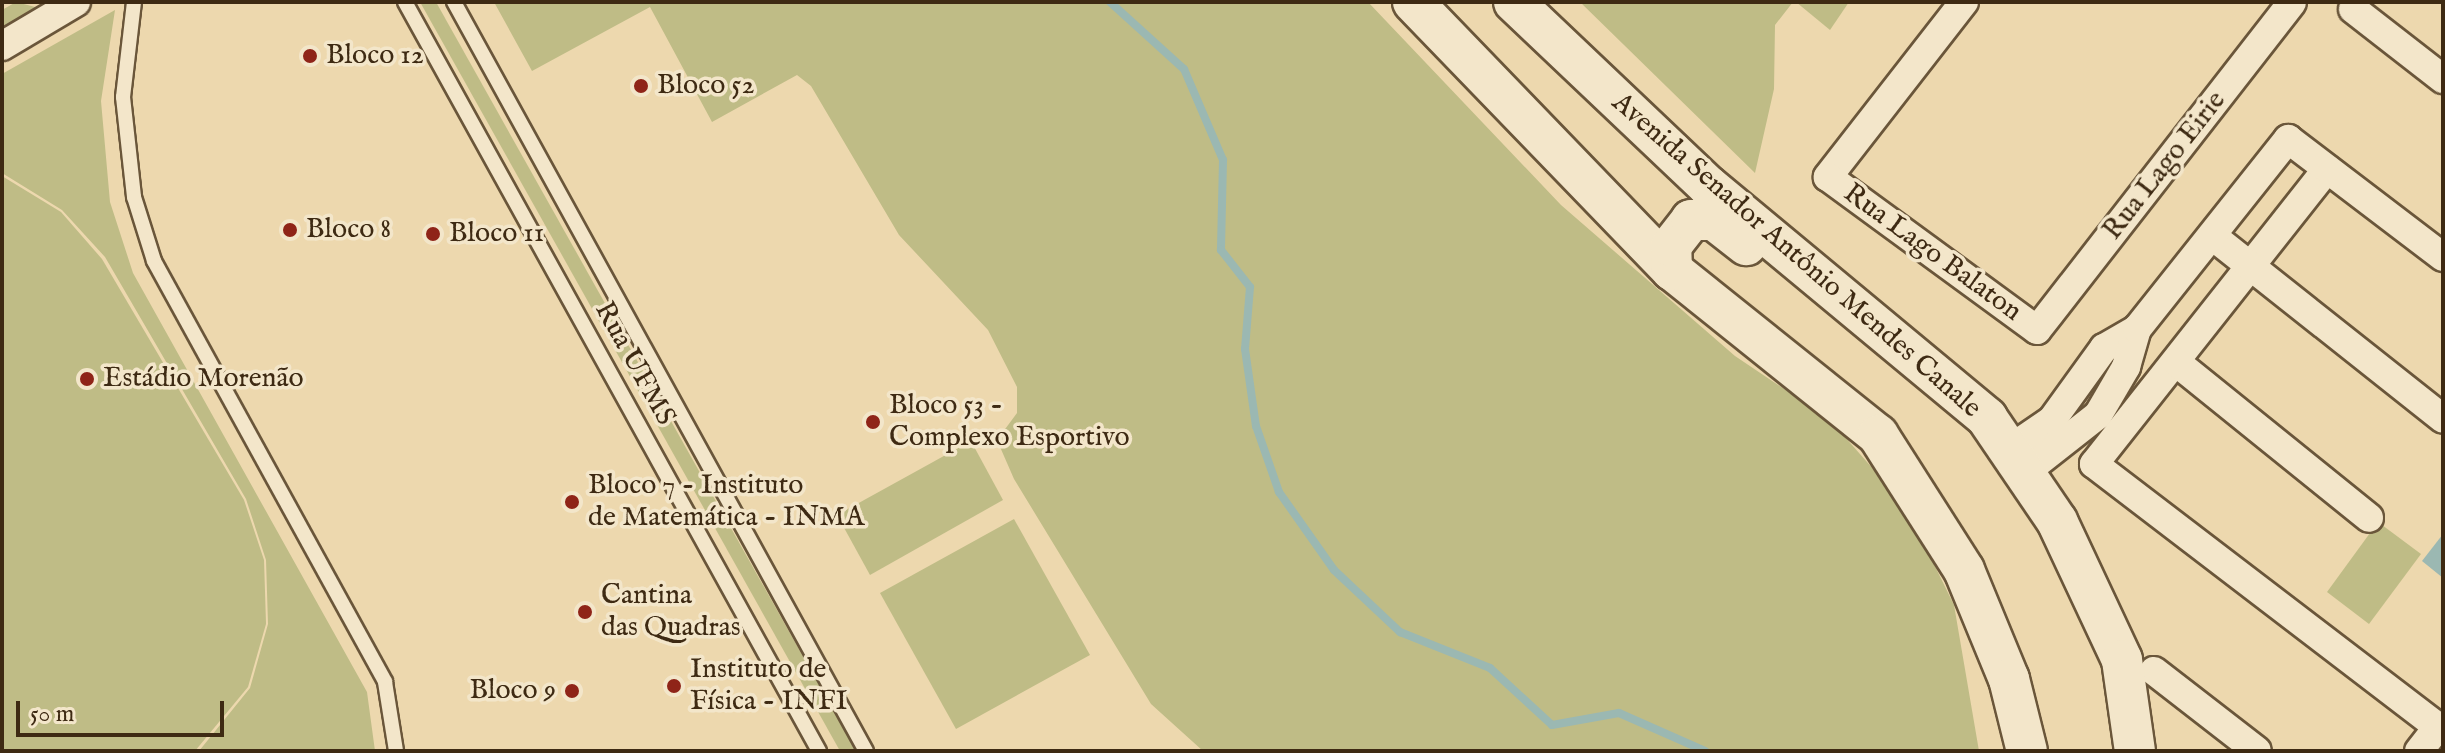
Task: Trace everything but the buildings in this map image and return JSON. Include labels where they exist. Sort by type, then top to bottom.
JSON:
[{"type":"main road","points":[[1413,2],[1672,270],[1878,435],[1964,570],[2009,679],[2027,751]]},
{"type":"main road","name":"Avenida Senador Antônio Mendes Canale","points":[[1514,2],[1628,115],[1805,266],[1924,359],[2020,459],[2122,660],[2135,751]]},
{"type":"main road","points":[[1672,270],[1676,235],[1702,217],[1760,256],[1805,266]]},
{"type":"street","points":[[2,46],[76,2]]},
{"type":"street","name":"Rua Lago Balaton","points":[[1964,2],[1828,177],[2037,330]]},
{"type":"street","name":"Rua Lago Eirie","points":[[2037,330],[2292,2]]},
{"type":"street","points":[[2353,9],[2443,79]]},
{"type":"street","points":[[2020,459],[2098,415],[2137,329],[2215,238],[2288,139],[2443,257]]},
{"type":"street","points":[[2327,169],[2252,269],[2094,464],[2440,729],[2419,751]]},
{"type":"street","points":[[2215,238],[2443,419]]},
{"type":"street","points":[[2176,362],[2369,518]]},
{"type":"street","points":[[2154,671],[2257,751]]},
{"type":"lane","points":[[134,2],[123,97],[134,197],[154,261],[385,682],[396,751]]},
{"type":"lane","name":"Rua UFMS","points":[[405,2],[819,751]]},
{"type":"lane","name":"Rua UFMS","points":[[454,2],[866,751]]},
{"type":"shaded area","points":[[16,2],[39,8],[2,29],[2,10]]},
{"type":"shaded area","points":[[420,2],[436,2],[856,751],[840,751]]},
{"type":"shaded area","points":[[494,2],[1368,2],[1561,205],[1735,356],[1829,419],[1905,505],[1954,605],[1979,751],[1203,751],[1151,704],[1014,479],[997,440],[1017,413],[1017,387],[988,330],[899,235],[811,86],[797,75],[712,122],[650,7],[532,71]]},
{"type":"shaded area","points":[[1580,2],[1793,2],[1775,25],[1774,89],[1755,173]]},
{"type":"shaded area","points":[[1796,2],[1849,2],[1830,30]]},
{"type":"shaded area","points":[[115,10],[101,101],[110,202],[133,273],[367,692],[375,751],[199,751],[250,688],[268,624],[266,560],[246,499],[105,257],[62,210],[2,173],[2,74]]},
{"type":"shaded area","name":"Estádio Morenão","points":[[2,176],[61,212],[102,259],[244,500],[264,560],[266,624],[248,687],[195,751],[2,751]]},
{"type":"shaded area","points":[[971,441],[1003,500],[870,575],[837,515]]},
{"type":"shaded area","points":[[1014,519],[1090,655],[956,729],[880,593]]},
{"type":"shaded area","points":[[2378,522],[2421,554],[2369,624],[2327,592]]},
{"type":"water","points":[[2443,534],[2443,578],[2422,561]]},
{"type":"waterway","points":[[1110,2],[1184,69],[1223,160],[1221,250],[1250,287],[1245,349],[1256,426],[1279,492],[1334,570],[1400,632],[1490,668],[1552,725],[1619,713],[1705,751]]},
{"type":"place","name":"Bloco 12","points":[[310,56]]},
{"type":"place","name":"Bloco 52","points":[[641,86]]},
{"type":"place","name":"Bloco 8","points":[[290,230]]},
{"type":"place","name":"Bloco 11","points":[[433,234]]},
{"type":"place","name":"Estádio Morenão","points":[[87,379]]},
{"type":"place","name":"Bloco 53 - Complexo Esportivo","points":[[873,422]]},
{"type":"place","name":"Bloco 7 - Instituto de Matemática - INMA","points":[[572,502]]},
{"type":"place","name":"Cantina das Quadras","points":[[585,612]]},
{"type":"place","name":"Instituto de Física - INFI","points":[[674,686]]},
{"type":"place","name":"Bloco 9","points":[[572,691]]}]
